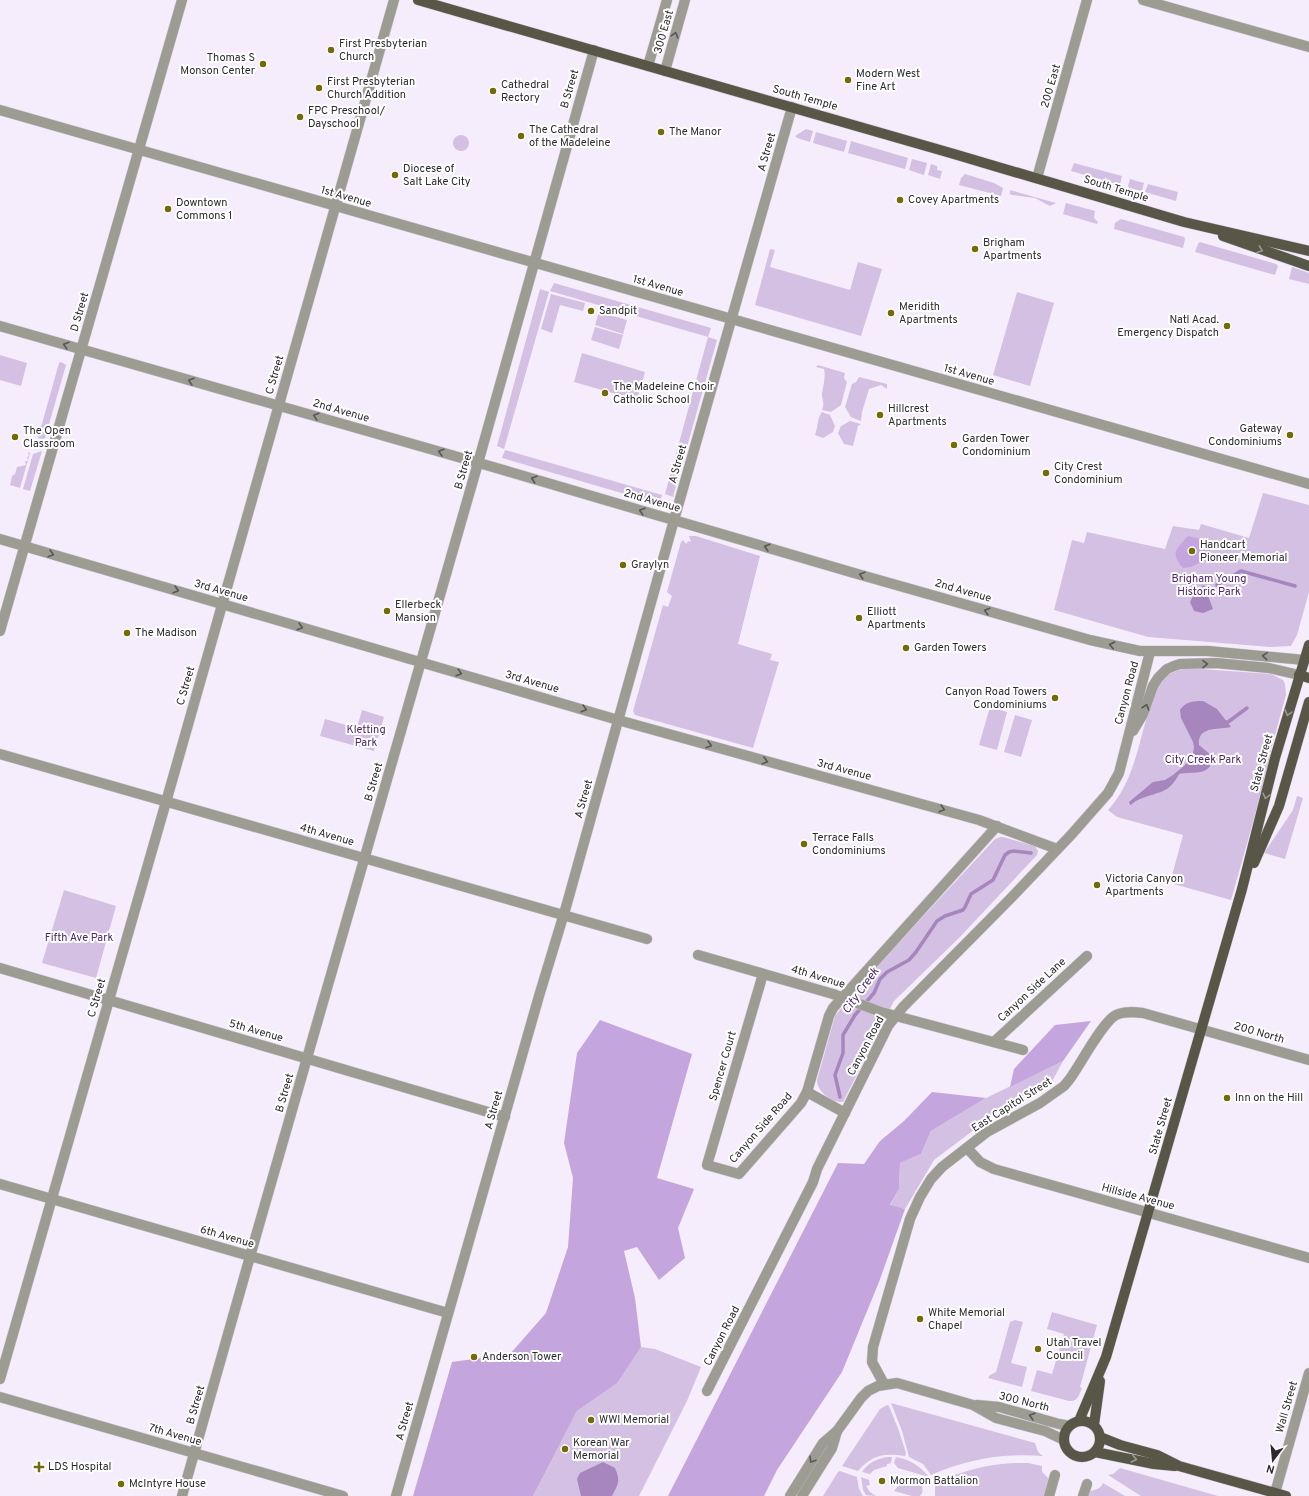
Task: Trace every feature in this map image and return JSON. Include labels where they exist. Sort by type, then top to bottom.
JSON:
[{"type":"main road","name":"South Temple","points":[[418,0],[1037,178],[1184,222],[1309,266]]},
{"type":"main road","name":"South Temple","points":[[1184,222],[1309,251]]},
{"type":"main road","name":"State Street","points":[[1094,1425],[1102,1369],[1242,889],[1276,758],[1304,677],[1309,645]]},
{"type":"main road","name":"State Street","points":[[1242,889],[1279,806],[1309,702]]},
{"type":"main road","name":"State Street","points":[[1074,1423],[1102,1369]]},
{"type":"main road","points":[[1086,1421],[1094,1425],[1098,1429],[1100,1437],[1100,1444],[1095,1452],[1088,1456],[1078,1456],[1068,1451],[1064,1440],[1067,1431],[1074,1423],[1086,1421]]},
{"type":"main road","points":[[1100,1437],[1120,1445],[1157,1455],[1179,1466],[1286,1496]]},
{"type":"main road","points":[[1095,1452],[1154,1464],[1179,1466]]},
{"type":"street","name":"D Street","points":[[0,631],[182,0]]},
{"type":"street","name":"C Street","points":[[0,1379],[394,0]]},
{"type":"street","name":"300 East","points":[[648,66],[667,0]]},
{"type":"street","name":"300 East","points":[[665,71],[685,0]]},
{"type":"street","name":"200 East","points":[[1037,178],[1088,0]]},
{"type":"street","points":[[1143,0],[1309,47]]},
{"type":"street","name":"B Street","points":[[182,1496],[478,463],[594,50]]},
{"type":"street","name":"A Street","points":[[396,1496],[563,916],[792,107]]},
{"type":"street","name":"1st Avenue","points":[[0,110],[1309,484]]},
{"type":"street","name":"2nd Avenue","points":[[0,326],[1090,640],[1150,652],[1208,651],[1307,661]]},
{"type":"street","name":"3rd Avenue","points":[[0,539],[618,720],[904,798],[998,826],[1057,849]]},
{"type":"street","name":"Canyon Road","points":[[707,1391],[813,1182],[817,1169],[888,1026],[903,1007],[1011,898],[1108,793],[1119,773],[1150,652]]},
{"type":"street","name":"Canyon Road","points":[[1127,741],[1143,714],[1159,676],[1167,670],[1180,664],[1216,663],[1269,668],[1304,677]]},
{"type":"street","name":"4th Avenue","points":[[0,754],[647,939]]},
{"type":"street","points":[[845,1113],[807,1092],[831,1012],[842,997],[998,826]]},
{"type":"street","name":"4th Avenue","points":[[698,955],[842,997],[896,1016],[1022,1050]]},
{"type":"street","name":"Canyon Side Lane","points":[[994,1042],[1087,956]]},
{"type":"street","name":"5th Avenue","points":[[0,968],[505,1117]]},
{"type":"street","name":"Spencer Court","points":[[707,1165],[763,974]]},
{"type":"street","name":"East Capitol Street","points":[[884,1384],[872,1362],[872,1353],[910,1219],[920,1197],[931,1179],[942,1167],[996,1126],[1040,1103],[1064,1086],[1080,1066],[1106,1023],[1116,1015],[1136,1012],[1202,1029]]},
{"type":"street","name":"200 North","points":[[1202,1029],[1309,1060]]},
{"type":"street","name":"Canyon Side Road","points":[[707,1165],[739,1174],[796,1109],[807,1092]]},
{"type":"street","name":"Hillside Avenue","points":[[967,1148],[980,1162],[994,1168],[1309,1258]]},
{"type":"street","name":"6th Avenue","points":[[0,1184],[448,1313]]},
{"type":"street","name":"Wall Street","points":[[1275,1493],[1309,1373]]},
{"type":"street","name":"300 North","points":[[884,1384],[897,1383],[972,1405],[996,1418],[1045,1431],[1064,1440]]},
{"type":"street","points":[[790,1496],[823,1443],[837,1431],[864,1394],[872,1388],[884,1384]]},
{"type":"street","name":"7th Avenue","points":[[0,1397],[343,1496]]},
{"type":"street","name":"300 North","points":[[972,1405],[999,1407],[1074,1423]]},
{"type":"street","points":[[802,1496],[832,1448],[837,1431]]},
{"type":"street","points":[[1049,1496],[1055,1475]]},
{"type":"street","points":[[1083,1496],[1087,1484]]},
{"type":"green space","points":[[806,129],[813,131],[810,142],[795,136]]},
{"type":"green space","points":[[816,132],[847,141],[844,152],[813,143]]},
{"type":"green space","points":[[461,135],[467,137],[469,143],[467,149],[461,151],[455,149],[453,143],[455,137]]},
{"type":"green space","points":[[851,141],[908,158],[905,169],[848,153]]},
{"type":"green space","points":[[912,159],[927,163],[924,175],[909,170]]},
{"type":"green space","points":[[1074,163],[1122,176],[1120,185],[1071,171]]},
{"type":"green space","points":[[931,164],[937,166],[937,170],[942,171],[940,179],[928,175]]},
{"type":"green space","points":[[965,174],[994,183],[1003,188],[1001,196],[959,185],[961,178]]},
{"type":"green space","points":[[1130,179],[1144,183],[1142,191],[1129,188],[1128,186]]},
{"type":"green space","points":[[1148,184],[1178,192],[1176,201],[1145,192]]},
{"type":"green space","points":[[1010,190],[1056,203],[1050,206],[1035,198],[1012,195],[1010,194]]},
{"type":"green space","points":[[1066,203],[1095,211],[1094,218],[1098,222],[1097,224],[1063,214]]},
{"type":"green space","points":[[1121,219],[1184,237],[1183,248],[1114,229],[1115,223]]},
{"type":"green space","points":[[1200,242],[1276,264],[1278,266],[1275,275],[1195,252]]},
{"type":"green space","points":[[770,249],[775,250],[770,267],[850,290],[858,262],[882,269],[861,336],[755,305]]},
{"type":"green space","points":[[1292,267],[1309,273],[1309,284],[1289,279]]},
{"type":"green space","points":[[554,283],[711,328],[708,337],[550,291]]},
{"type":"green space","points":[[540,289],[549,292],[504,449],[497,446]]},
{"type":"green space","points":[[1017,292],[1054,303],[1030,386],[993,375]]},
{"type":"green space","points":[[551,294],[585,303],[583,311],[560,305],[552,333],[541,329]]},
{"type":"green space","points":[[599,312],[627,320],[623,334],[595,325]]},
{"type":"green space","points":[[595,327],[623,335],[619,349],[591,340]]},
{"type":"green space","points":[[708,337],[717,340],[673,497],[665,494]]},
{"type":"green space","points":[[582,353],[645,372],[637,400],[574,382]]},
{"type":"green space","points":[[0,355],[27,363],[21,386],[0,380]]},
{"type":"green space","points":[[61,362],[66,365],[45,438],[38,438],[59,363]]},
{"type":"green space","points":[[818,365],[845,373],[844,378],[847,382],[841,405],[831,412],[822,410],[822,394],[825,372],[824,369],[816,367]]},
{"type":"green space","points":[[859,377],[887,384],[887,389],[881,385],[869,389],[862,412],[861,421],[851,417],[845,407],[852,384],[856,382]]},
{"type":"green space","points":[[822,412],[830,415],[835,426],[833,432],[823,438],[815,435],[819,417]]},
{"type":"green space","points":[[850,421],[861,424],[858,426],[853,446],[844,444],[838,433],[841,426]]},
{"type":"green space","points":[[505,450],[662,495],[659,504],[502,458]]},
{"type":"green space","points":[[42,451],[30,491],[23,489],[33,454]]},
{"type":"green space","points":[[25,461],[28,461],[20,488],[10,485],[12,476],[15,474],[17,467],[26,465]]},
{"type":"green space","name":"Brigham Young Historic Park","points":[[1263,493],[1309,505],[1309,592],[1297,635],[1291,646],[1270,647],[1148,637],[1054,610],[1072,540],[1084,543],[1087,532],[1165,549],[1173,526],[1199,530],[1201,524],[1249,538]]},
{"type":"green space","points":[[689,536],[696,536],[760,556],[738,644],[772,654],[770,660],[779,662],[753,748],[635,715],[633,711],[663,605],[668,607],[672,596],[667,592],[681,542],[683,540],[686,544],[688,541],[691,542]]},
{"type":"green space","name":"City Creek Park","points":[[1187,668],[1271,674],[1283,680],[1285,684],[1286,695],[1270,753],[1267,773],[1231,900],[1170,883],[1183,835],[1117,817],[1108,810],[1116,800],[1128,779],[1156,689],[1164,678],[1170,674]]},
{"type":"green space","points":[[990,707],[1007,712],[997,750],[979,745]]},
{"type":"green space","name":"Kletting Park","points":[[362,710],[384,717],[374,751],[320,736],[325,719],[357,728]]},
{"type":"green space","points":[[1015,715],[1032,720],[1021,757],[1004,752]]},
{"type":"green space","points":[[1297,796],[1303,798],[1285,859],[1264,853],[1293,810]]},
{"type":"green space","points":[[1000,837],[1035,846],[1038,851],[1037,855],[959,938],[894,1001],[843,1102],[834,1101],[826,1096],[819,1088],[817,1080],[835,1016],[865,979],[995,839]]},
{"type":"green space","name":"Fifth Ave Park","points":[[64,890],[116,906],[96,978],[42,963]]},
{"type":"green space","points":[[1063,1061],[1050,1085],[1011,1102],[934,1160],[905,1209],[890,1206],[899,1189],[900,1163],[921,1154],[931,1131],[986,1098]]},
{"type":"green space","points":[[1052,1312],[1097,1325],[1080,1387],[1082,1388],[1078,1398],[1072,1401],[1031,1391],[1037,1370],[1052,1374],[1064,1334],[1047,1329]]},
{"type":"green space","points":[[1015,1320],[1023,1322],[1011,1363],[1027,1367],[1022,1387],[988,1378],[996,1372],[1010,1322]]},
{"type":"green space","points":[[641,1347],[655,1349],[701,1367],[687,1401],[639,1496],[533,1496],[577,1411],[616,1383]]},
{"type":"green space","points":[[891,1403],[1035,1443],[1038,1452],[1043,1456],[1014,1455],[986,1458],[945,1469],[931,1475],[923,1464],[909,1457],[902,1431]]},
{"type":"green space","points":[[887,1405],[889,1406],[899,1431],[906,1453],[905,1456],[879,1456],[863,1465],[858,1471],[842,1466],[880,1409]]},
{"type":"green space","points":[[892,1457],[891,1463],[887,1464],[887,1466],[874,1470],[870,1474],[862,1472],[873,1462]]},
{"type":"green space","points":[[896,1457],[915,1464],[929,1477],[898,1468],[894,1463]]},
{"type":"green space","points":[[1028,1463],[1042,1466],[1042,1472],[1049,1479],[1044,1496],[935,1496],[935,1482],[943,1479],[993,1465]]},
{"type":"green space","points":[[1120,1468],[1218,1496],[1141,1496],[1108,1475],[1113,1474]]},
{"type":"green space","points":[[840,1471],[857,1477],[859,1489],[863,1496],[823,1496]]},
{"type":"green space","points":[[861,1477],[869,1480],[870,1485],[866,1486],[870,1492],[876,1496],[866,1495],[863,1490]]},
{"type":"green space","points":[[898,1478],[922,1485],[921,1495],[912,1496],[894,1491],[899,1485]]},
{"type":"green space","points":[[1103,1483],[1125,1496],[1088,1496],[1090,1491],[1099,1488]]},
{"type":"shaded area","points":[[1188,536],[1202,539],[1211,549],[1208,559],[1191,567],[1183,568],[1179,563],[1176,551],[1180,544]]},
{"type":"shaded area","points":[[1204,585],[1213,609],[1203,613],[1194,611],[1190,602],[1195,592]]},
{"type":"shaded area","points":[[1193,701],[1203,701],[1217,709],[1231,727],[1206,731],[1199,739],[1199,745],[1212,756],[1209,767],[1201,772],[1179,774],[1175,781],[1166,790],[1144,797],[1130,805],[1129,802],[1153,782],[1165,780],[1192,759],[1194,747],[1193,742],[1181,718],[1180,710],[1182,707]]},
{"type":"shaded area","points":[[600,1020],[692,1054],[657,1178],[694,1189],[678,1228],[685,1258],[659,1280],[637,1247],[624,1251],[635,1298],[641,1347],[617,1383],[577,1411],[533,1496],[413,1496],[452,1362],[510,1354],[546,1313],[568,1247],[573,1178],[564,1143],[577,1053]]},
{"type":"shaded area","points":[[1091,1021],[1063,1061],[1010,1087],[1014,1069],[1055,1025]]},
{"type":"shaded area","points":[[932,1092],[986,1098],[931,1131],[921,1154],[900,1163],[899,1189],[890,1205],[905,1209],[879,1282],[842,1372],[777,1470],[764,1496],[668,1496],[838,1163],[864,1164],[880,1141],[904,1121]]},
{"type":"shaded area","points":[[603,1462],[615,1468],[618,1477],[617,1486],[612,1496],[581,1496],[577,1479],[580,1473]]},
{"type":"waterway","points":[[1217,585],[1241,571],[1295,586]]},
{"type":"waterway","points":[[1225,722],[1228,722],[1247,708]]},
{"type":"waterway","name":"City Creek","points":[[840,1097],[835,1075],[843,1053],[843,1035],[855,1015],[874,993],[880,979],[887,972],[909,960],[937,921],[945,916],[963,910],[971,894],[993,880],[1005,855],[1014,851],[1031,853]]},
{"type":"place","name":"First Presbyterian Church","points":[[331,50]]},
{"type":"place","name":"Thomas S Monson Center","points":[[263,64]]},
{"type":"place","name":"Modern West Fine Art","points":[[848,80]]},
{"type":"place","name":"First Presbyterian Church Addition","points":[[319,88]]},
{"type":"place","name":"Cathedral Rectory","points":[[493,91]]},
{"type":"place","name":"FPC Preschool/ Dayschool","points":[[300,117]]},
{"type":"place","name":"The Manor","points":[[661,132]]},
{"type":"place","name":"The Cathedral of the Madeleine","points":[[521,136]]},
{"type":"place","name":"Diocese of Salt Lake City","points":[[395,175]]},
{"type":"place","name":"Covey Apartments","points":[[900,200]]},
{"type":"place","name":"Downtown Commons 1","points":[[168,209]]},
{"type":"place","name":"Brigham Apartments","points":[[975,249]]},
{"type":"place","name":"Sandpit","points":[[591,311]]},
{"type":"place","name":"Meridith Apartments","points":[[891,313]]},
{"type":"place","name":"Natl Acad. Emergency Dispatch","points":[[1227,326]]},
{"type":"place","name":"The Madeleine Choir Catholic School","points":[[605,393]]},
{"type":"place","name":"Hillcrest Apartments","points":[[880,415]]},
{"type":"place","name":"Gateway Condominiums","points":[[1290,435]]},
{"type":"place","name":"The Open Classroom","points":[[15,437]]},
{"type":"place","name":"Garden Tower Condominium","points":[[954,445]]},
{"type":"place","name":"City Crest Condominium","points":[[1046,473]]},
{"type":"place","name":"Handcart Pioneer Memorial","points":[[1192,551]]},
{"type":"place","name":"Graylyn","points":[[623,565]]},
{"type":"place","name":"Ellerbeck Mansion","points":[[387,611]]},
{"type":"place","name":"Elliott Apartments","points":[[859,618]]},
{"type":"place","name":"The Madison","points":[[127,633]]},
{"type":"place","name":"Garden Towers","points":[[906,648]]},
{"type":"place","name":"Canyon Road Towers Condominiums","points":[[1055,698]]},
{"type":"place","name":"Terrace Falls Condominiums","points":[[804,844]]},
{"type":"place","name":"Victoria Canyon Apartments","points":[[1097,885]]},
{"type":"place","name":"Inn on the Hill","points":[[1227,1098]]},
{"type":"place","name":"White Memorial Chapel","points":[[920,1319]]},
{"type":"place","name":"Utah Travel Council","points":[[1038,1349]]},
{"type":"place","name":"Anderson Tower","points":[[474,1357]]},
{"type":"place","name":"WWI Memorial","points":[[591,1420]]},
{"type":"place","name":"Korean War Memorial","points":[[565,1449]]},
{"type":"place","name":"LDS Hospital","points":[[39,1467]]},
{"type":"place","name":"Mormon Battalion","points":[[882,1481]]},
{"type":"place","name":"McIntyre House","points":[[121,1484]]}]
